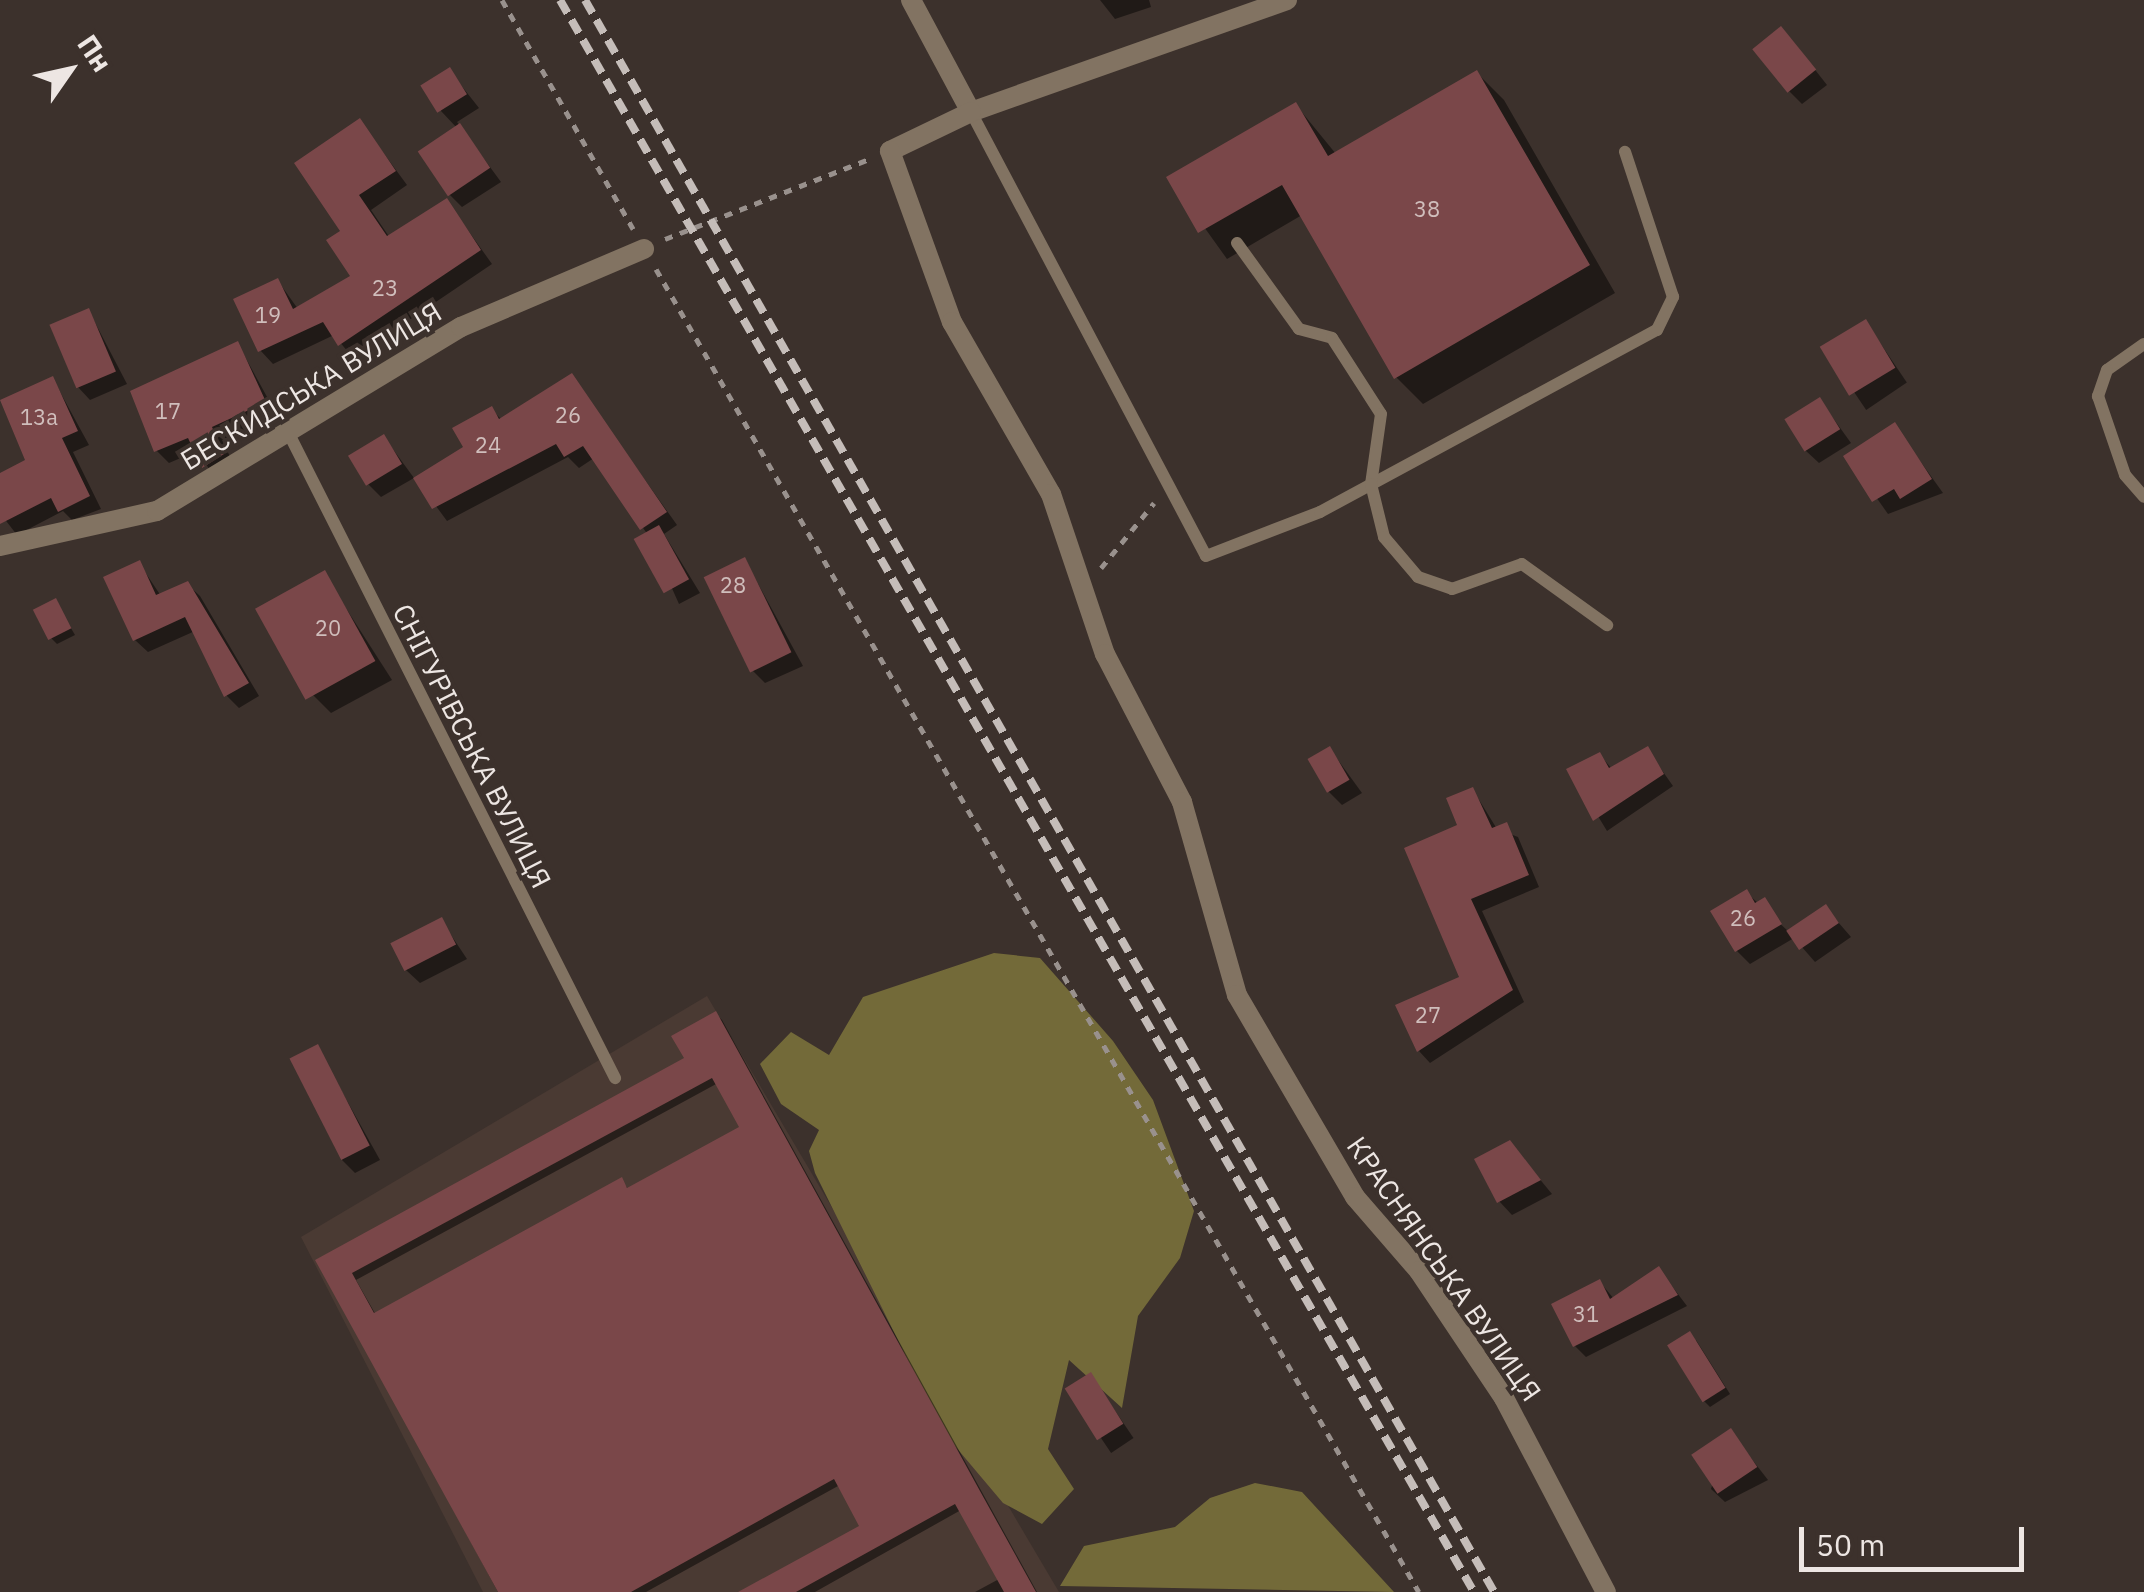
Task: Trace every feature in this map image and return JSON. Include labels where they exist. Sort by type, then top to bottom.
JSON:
[{"type":"street","points":[[911,0],[971,112]]},
{"type":"street","points":[[890,151],[971,112],[1288,0]]},
{"type":"street","name":"КРАСНЯНСЬКА ВУЛИЦЯ","points":[[890,151],[952,322],[1051,494],[1104,654],[1182,802],[1237,995],[1355,1198],[1504,1398],[1606,1592]]},
{"type":"street","name":"БЕСКИДСЬКА ВУЛИЦЯ","points":[[0,546],[156,511],[461,327],[644,250]]},
{"type":"lane","points":[[971,112],[1206,556],[1371,484],[1657,330],[1673,297],[1625,152]]},
{"type":"lane","points":[[1238,243],[1300,328],[1332,338],[1381,414],[1371,484],[1384,537],[1418,577],[1452,589],[1522,564],[1608,625]]},
{"type":"lane","points":[[2144,344],[2107,370],[2098,396],[2125,475],[2144,497]]},
{"type":"lane","name":"СНІГУРІВСЬКА ВУЛИЦЯ","points":[[289,434],[615,1078]]},
{"type":"path","points":[[502,0],[1419,1592]]},
{"type":"path","points":[[644,250],[890,151]]},
{"type":"path","points":[[1083,589],[1168,485]]},
{"type":"shaded area","points":[[994,953],[1040,958],[1113,1041],[1153,1100],[1194,1211],[1180,1258],[1138,1316],[1122,1408],[1069,1360],[1048,1449],[1074,1489],[1042,1524],[1003,1503],[944,1433],[815,1173],[809,1151],[819,1130],[781,1104],[760,1064],[791,1032],[829,1055],[863,997]]},
{"type":"shaded area","points":[[707,996],[1059,1592],[483,1592],[301,1237]]},
{"type":"shaded area","points":[[1255,1483],[1302,1492],[1394,1592],[1060,1586],[1084,1546],[1175,1527],[1210,1498]]},
{"type":"building","points":[[1781,26],[1816,70],[1787,93],[1752,49]]},
{"type":"building","points":[[450,67],[467,94],[437,113],[420,86]]},
{"type":"building","points":[[1477,70],[1590,265],[1394,379],[1282,185],[1198,233],[1166,177],[1296,102],[1328,156]]},
{"type":"building","points":[[360,118],[396,171],[359,195],[387,236],[447,198],[481,250],[338,346],[323,322],[258,352],[233,299],[278,278],[293,309],[350,276],[326,240],[340,231],[294,163]]},
{"type":"building","points":[[460,123],[490,168],[448,196],[418,152]]},
{"type":"building","points":[[89,308],[116,372],[76,388],[49,325]]},
{"type":"building","points":[[1866,319],[1895,368],[1849,396],[1820,347]]},
{"type":"building","points":[[238,341],[266,402],[212,427],[224,454],[202,468],[188,438],[154,452],[130,391]]},
{"type":"building","points":[[572,373],[667,512],[640,530],[583,446],[564,457],[556,444],[432,509],[413,478],[463,447],[452,428],[492,406],[499,419]]},
{"type":"building","points":[[53,376],[78,431],[62,438],[90,496],[58,512],[51,498],[0,524],[0,473],[25,460],[0,400]]},
{"type":"building","points":[[1820,397],[1840,429],[1805,451],[1784,419]]},
{"type":"building","points":[[1895,422],[1932,479],[1900,499],[1894,489],[1872,502],[1843,456]]},
{"type":"building","points":[[384,434],[402,464],[366,486],[348,456]]},
{"type":"building","points":[[659,525],[689,579],[664,593],[634,539]]},
{"type":"building","points":[[745,557],[791,652],[750,672],[704,577]]},
{"type":"building","points":[[140,560],[156,595],[188,581],[249,683],[224,697],[185,617],[133,641],[103,577]]},
{"type":"building","points":[[325,570],[375,661],[305,700],[255,609]]},
{"type":"building","points":[[56,598],[71,628],[48,640],[33,610]]},
{"type":"building","points":[[1330,746],[1350,780],[1327,793],[1307,759]]},
{"type":"building","points":[[1648,746],[1664,774],[1593,821],[1566,769],[1600,752],[1609,768]]},
{"type":"building","points":[[1473,787],[1492,828],[1507,822],[1529,875],[1471,899],[1513,990],[1417,1052],[1395,1005],[1459,977],[1404,848],[1457,825],[1446,798]]},
{"type":"building","points":[[1747,889],[1755,903],[1765,897],[1782,924],[1735,952],[1710,911]]},
{"type":"building","points":[[1826,904],[1839,923],[1799,950],[1786,931]]},
{"type":"building","points":[[442,917],[456,945],[404,971],[390,943]]},
{"type":"building","points":[[716,1011],[1036,1592],[1004,1592],[955,1504],[796,1592],[738,1592],[859,1526],[834,1479],[631,1592],[498,1592],[315,1260],[684,1058],[671,1036]],"holes":[[[712,1078],[739,1127],[627,1188],[622,1177],[374,1313],[352,1273]]]},
{"type":"building","points":[[318,1044],[370,1146],[341,1160],[289,1059]]},
{"type":"building","points":[[1510,1140],[1541,1180],[1497,1203],[1474,1159]]},
{"type":"building","points":[[1659,1266],[1678,1295],[1573,1347],[1551,1304],[1600,1279],[1610,1299]]},
{"type":"building","points":[[1690,1331],[1726,1388],[1703,1402],[1667,1345]]},
{"type":"building","points":[[1091,1372],[1123,1424],[1097,1440],[1065,1388]]},
{"type":"building","points":[[1731,1428],[1757,1467],[1717,1494],[1691,1455]]},
{"type":"railway","points":[[560,0],[1474,1592]]},
{"type":"railway","points":[[585,0],[1494,1592]]}]
